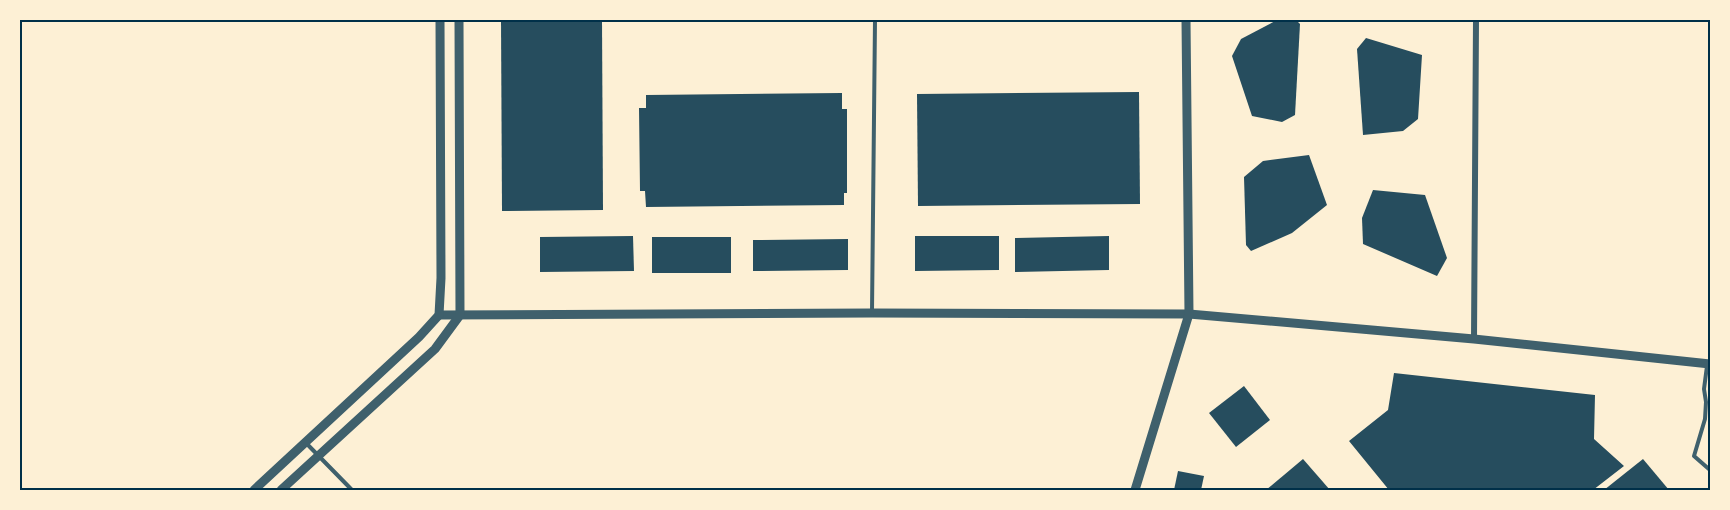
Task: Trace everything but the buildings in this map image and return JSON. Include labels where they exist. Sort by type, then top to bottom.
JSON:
[{"type":"street","points":[[258,489],[419,337],[439,315],[441,278],[440,20]]},
{"type":"street","points":[[281,490],[435,349],[460,315],[459,20]]},
{"type":"street","points":[[1135,490],[1189,314],[1186,20]]},
{"type":"street","points":[[1474,339],[1476,20]]},
{"type":"street","points":[[439,315],[1189,314],[1474,339],[1709,363]]},
{"type":"lane","points":[[872,313],[875,20]]},
{"type":"lane","points":[[1709,363],[1704,389],[1705,419],[1694,456],[1710,470]]},
{"type":"lane","points":[[306,443],[351,490]]}]
